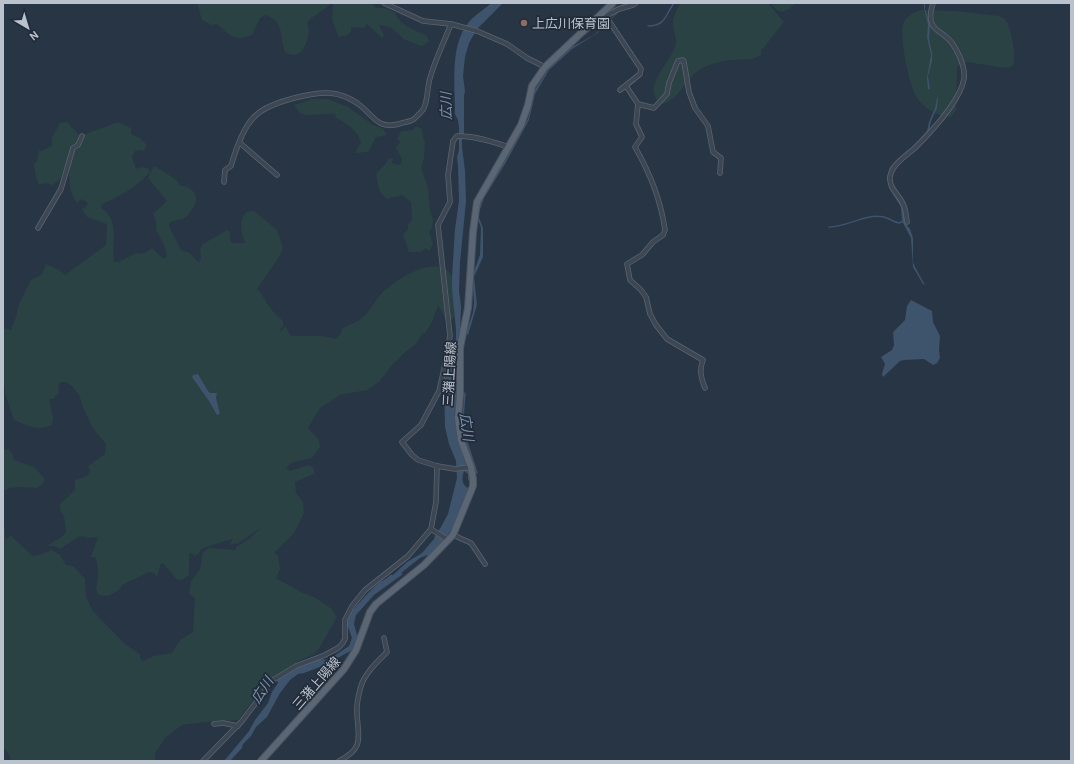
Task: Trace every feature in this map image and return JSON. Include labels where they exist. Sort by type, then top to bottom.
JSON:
[{"type":"main road","name":"三潴上陽線","points":[[261,761],[344,669],[356,650],[370,612],[376,604],[424,564],[449,538],[473,486],[473,479],[461,440],[458,418],[460,395],[460,348],[468,308],[475,211],[477,202],[521,125],[528,105],[532,86],[545,67],[605,13],[613,3]]},
{"type":"street","points":[[384,3],[423,21],[451,24],[477,31],[507,44],[527,58],[545,67]]},
{"type":"street","points":[[620,90],[640,74],[641,70],[605,13],[636,3]]},
{"type":"street","points":[[907,222],[904,205],[893,191],[890,180],[891,173],[896,164],[941,120],[962,89],[965,77],[956,49],[946,36],[937,31],[932,24],[930,14],[933,3]]},
{"type":"street","points":[[224,182],[225,170],[231,166],[248,124],[254,116],[270,106],[311,94],[325,92],[338,94],[352,100],[361,106],[376,122],[384,125],[393,125],[415,118],[424,109],[430,77],[451,24]]},
{"type":"street","points":[[638,104],[654,108],[667,94],[676,63],[683,60],[695,108],[708,126],[713,152],[721,158],[720,173]]},
{"type":"street","points":[[626,86],[638,104],[636,124],[642,137],[635,147],[652,180],[665,230],[663,235],[653,242],[642,255],[627,264],[630,280],[642,290],[646,297],[652,318],[668,339],[703,360],[700,369],[705,388]]},
{"type":"street","points":[[38,228],[58,194],[73,148],[78,145],[82,136]]},
{"type":"street","points":[[469,467],[455,469],[437,466],[418,460],[402,442],[421,425],[439,391],[450,336],[438,225],[450,202],[448,175],[453,141],[457,136],[465,136],[484,139],[508,147]]},
{"type":"street","points":[[240,143],[277,175]]},
{"type":"street","points":[[203,761],[238,726],[273,680],[296,666],[325,655],[338,648],[345,639],[345,620],[352,606],[365,590],[408,556],[431,529],[436,502],[437,466]]},
{"type":"street","points":[[431,529],[449,538],[471,543],[485,564]]},
{"type":"street","points":[[339,761],[350,756],[357,746],[359,735],[357,707],[361,685],[370,669],[387,652],[384,638]]},
{"type":"street","points":[[214,724],[223,723],[238,726]]},
{"type":"green space","points":[[197,3],[331,4],[309,20],[307,23],[309,32],[304,47],[298,54],[294,55],[285,52],[279,25],[271,18],[265,15],[260,18],[252,35],[237,38],[229,35],[217,24],[212,25],[202,20]]},
{"type":"green space","points":[[333,3],[371,3],[376,8],[388,9],[395,13],[404,24],[427,36],[429,41],[421,46],[403,39],[390,27],[379,25],[384,36],[382,38],[367,24],[364,28],[351,27],[351,32],[347,35],[339,37],[332,20]]},
{"type":"green space","points":[[680,3],[768,3],[784,22],[761,51],[761,55],[753,59],[718,62],[709,65],[694,74],[675,97],[663,104],[656,98],[654,91],[655,83],[674,49],[676,42],[673,20]]},
{"type":"green space","points":[[771,3],[796,3],[786,11],[780,12]]},
{"type":"green space","points":[[922,10],[955,11],[999,16],[1006,21],[1011,32],[1014,57],[1012,66],[1005,68],[963,62],[957,68],[956,110],[951,117],[946,117],[931,111],[922,104],[916,96],[910,82],[902,38],[903,24],[911,15]]},
{"type":"green space","points":[[313,99],[328,99],[348,107],[373,125],[383,129],[387,135],[376,137],[368,152],[355,153],[361,142],[357,134],[351,127],[336,118],[335,114],[303,114],[299,112],[294,105]]},
{"type":"green space","points":[[67,122],[80,136],[118,122],[131,128],[131,134],[140,138],[147,145],[144,151],[135,151],[132,157],[136,169],[142,167],[148,168],[150,172],[128,191],[102,204],[101,208],[111,219],[113,226],[114,262],[119,262],[136,253],[144,253],[152,248],[163,259],[167,257],[164,245],[156,230],[156,222],[153,214],[167,201],[148,178],[153,167],[156,167],[174,178],[181,186],[189,188],[196,196],[195,203],[189,214],[184,218],[170,222],[169,226],[181,250],[190,253],[199,262],[201,258],[200,248],[203,244],[227,230],[230,232],[230,240],[232,243],[245,243],[241,224],[243,216],[246,212],[254,211],[277,230],[283,248],[279,257],[257,289],[273,311],[283,321],[283,326],[280,332],[285,326],[289,334],[292,336],[322,336],[336,339],[341,333],[342,328],[361,319],[379,296],[388,288],[405,276],[425,268],[434,266],[443,268],[450,273],[455,288],[454,318],[448,323],[438,305],[433,320],[426,332],[421,335],[416,344],[391,366],[379,382],[367,390],[340,395],[320,408],[308,428],[319,440],[320,447],[312,458],[291,463],[286,468],[290,471],[308,465],[314,468],[314,474],[295,482],[296,493],[303,502],[304,513],[294,533],[274,553],[278,556],[280,569],[276,578],[301,592],[316,598],[332,609],[337,617],[320,647],[314,654],[297,662],[276,675],[260,691],[238,720],[182,725],[165,738],[155,753],[155,761],[10,761],[11,758],[5,749],[3,750],[3,527],[5,530],[5,539],[11,536],[33,556],[52,550],[60,555],[66,565],[73,566],[85,579],[86,597],[93,611],[125,644],[140,654],[140,658],[143,661],[154,656],[172,653],[180,640],[193,632],[195,598],[189,594],[191,581],[200,569],[203,552],[209,548],[236,550],[236,547],[249,539],[262,527],[237,544],[230,544],[233,539],[201,549],[195,556],[192,553],[189,554],[189,575],[181,580],[176,579],[164,564],[161,563],[157,577],[154,573],[149,572],[122,585],[119,590],[107,596],[99,595],[96,590],[98,565],[95,557],[91,557],[98,537],[78,537],[60,549],[54,546],[48,546],[52,542],[62,537],[66,532],[64,516],[60,510],[60,504],[75,490],[75,480],[87,476],[90,471],[88,466],[105,454],[106,444],[92,427],[80,397],[73,387],[66,382],[61,382],[58,386],[59,393],[53,399],[49,399],[53,417],[52,425],[37,428],[14,420],[3,384],[3,328],[11,330],[19,304],[31,280],[42,274],[46,264],[59,270],[65,275],[106,245],[107,224],[87,217],[82,209],[85,208],[88,203],[82,199],[77,203],[74,199],[70,186],[68,168],[64,168],[61,178],[53,185],[45,183],[39,185],[36,178],[34,164],[37,161],[39,150],[41,151],[52,146],[52,137],[60,123]]},
{"type":"green space","points":[[416,126],[422,129],[423,138],[425,141],[424,158],[421,168],[428,188],[430,211],[433,219],[432,228],[429,232],[433,244],[429,251],[426,248],[421,252],[409,252],[403,234],[408,230],[408,225],[412,219],[411,202],[402,195],[387,199],[384,197],[380,191],[376,174],[388,159],[393,159],[392,163],[397,165],[401,164],[402,159],[396,148],[400,142],[397,139],[401,131],[413,130]]},
{"type":"green space","points":[[8,449],[12,453],[14,460],[34,467],[45,479],[43,484],[37,488],[21,487],[10,488],[3,491],[3,450]]},
{"type":"water","points":[[491,3],[503,3],[477,29],[469,43],[465,57],[463,76],[465,91],[464,135],[462,137],[462,146],[466,201],[460,263],[459,291],[461,306],[457,356],[458,392],[454,416],[457,432],[471,480],[468,480],[468,474],[464,471],[463,483],[468,488],[471,486],[456,523],[429,557],[427,555],[420,558],[401,573],[403,574],[374,595],[356,615],[354,624],[358,639],[354,649],[325,665],[298,674],[290,680],[280,693],[267,717],[256,727],[251,736],[243,744],[242,748],[230,761],[224,761],[249,731],[255,720],[268,703],[272,692],[278,683],[277,680],[300,666],[321,659],[327,660],[349,646],[352,638],[348,627],[346,626],[350,614],[362,599],[380,582],[390,575],[393,575],[407,562],[422,553],[434,539],[448,514],[457,478],[456,461],[449,444],[445,427],[444,384],[448,350],[453,351],[456,338],[452,277],[455,229],[459,201],[457,157],[459,150],[459,127],[455,114],[454,68],[455,57],[461,35],[468,22]]},
{"type":"water","points":[[626,3],[631,3],[626,5],[596,34],[572,49],[549,70],[535,94],[529,120],[484,198],[478,215],[483,228],[483,257],[474,277],[477,305],[468,335],[466,334],[473,312],[474,302],[472,277],[480,255],[481,228],[477,216],[479,205],[484,194],[528,119],[534,91],[549,68],[572,47],[594,35],[624,6],[618,7],[608,13],[585,35],[584,34],[609,10]]},
{"type":"water","points":[[924,3],[930,25],[929,39],[932,53],[932,61],[928,76],[930,89],[928,89],[927,78],[931,55],[927,37],[928,25],[924,8]]},
{"type":"water","points":[[937,98],[937,108],[931,121],[929,131],[896,162],[889,180],[902,204],[905,223],[910,229],[913,238],[913,262],[925,285],[913,267],[911,238],[902,221],[901,207],[889,188],[887,177],[890,167],[927,131]]},
{"type":"water","points":[[911,300],[932,311],[933,322],[940,336],[940,358],[937,363],[933,365],[924,359],[900,361],[883,377],[882,374],[885,364],[881,357],[892,350],[894,345],[893,332],[905,320],[907,306]]},
{"type":"water","points":[[198,374],[210,393],[217,393],[216,398],[220,414],[217,415],[192,377],[193,375]]},
{"type":"waterway","points":[[648,26],[654,26],[662,22],[674,3]]},
{"type":"waterway","points":[[629,86],[635,81]]},
{"type":"waterway","points":[[829,227],[877,216],[899,223],[904,221]]},
{"type":"waterway","name":"広川","points":[[465,393],[463,430],[477,473]]},
{"type":"place","name":"上広川保育園","points":[[524,23]]}]
